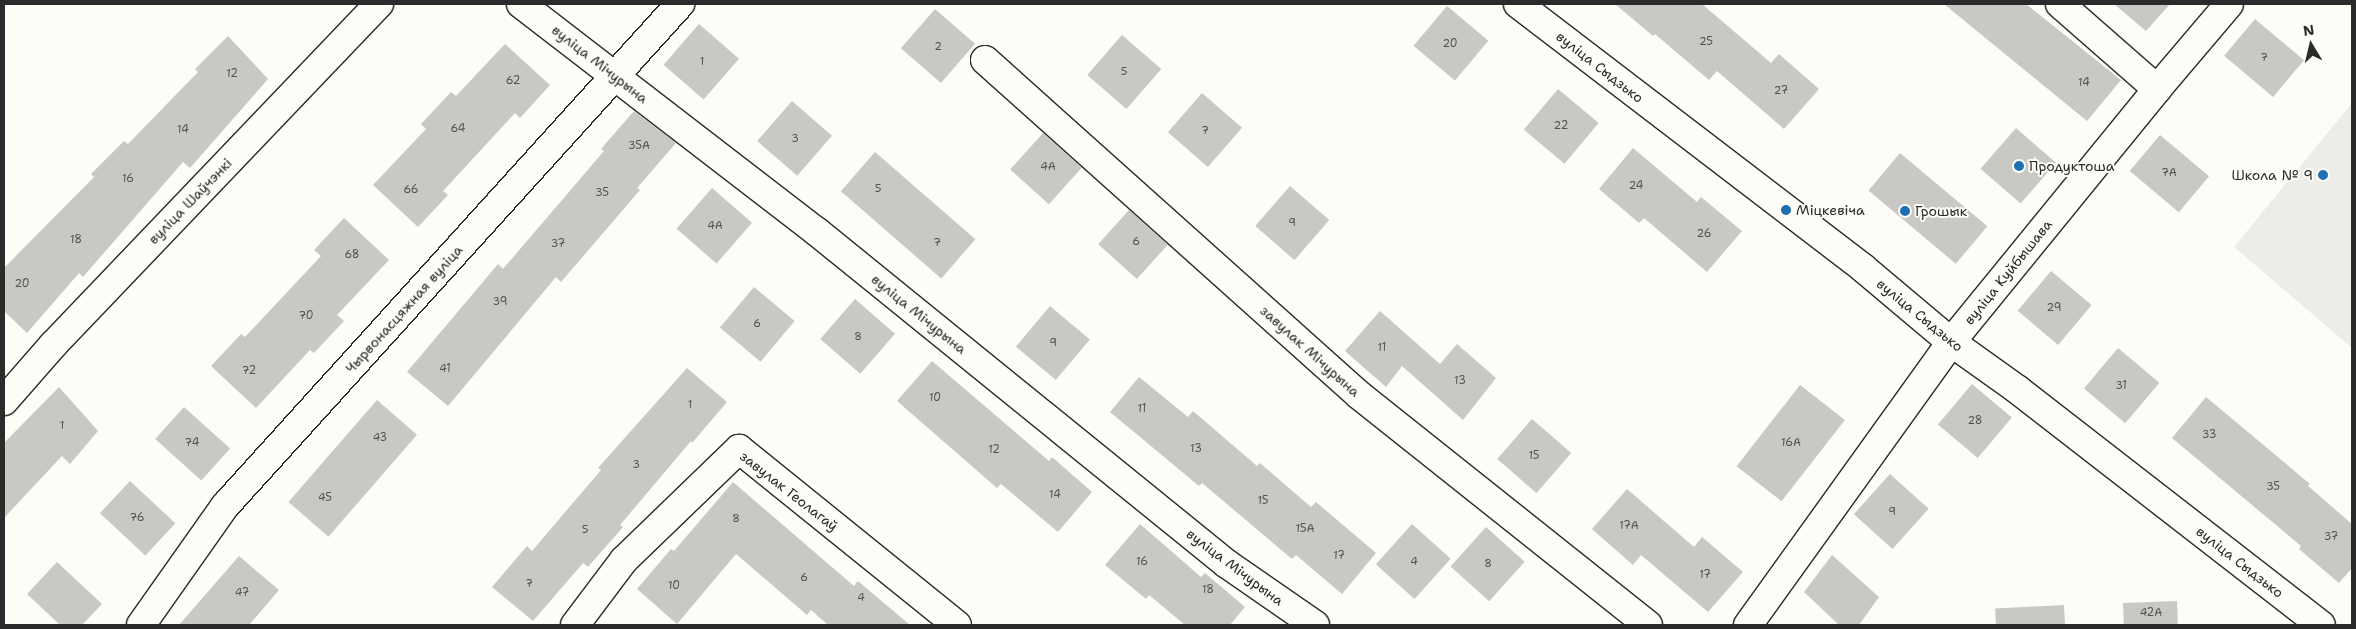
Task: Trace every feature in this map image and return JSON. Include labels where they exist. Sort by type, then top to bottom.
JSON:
[{"type":"street","name":"вуліца Шаўчэнкі","points":[[4,401],[53,345],[379,4]]},
{"type":"street","name":"вуліца Мічурына","points":[[522,4],[816,231],[1228,564],[1315,625]]},
{"type":"street","name":"Чырвонасцяжная вуліца","points":[[141,625],[225,506],[616,77],[680,4]]},
{"type":"street","name":"вуліца Сыдзько","points":[[1518,4],[1863,268],[1951,342],[2018,390],[2321,625]]},
{"type":"street","points":[[2060,4],[2157,89]]},
{"type":"street","name":"вуліца Куйбышава","points":[[1748,625],[1951,342],[2157,89],[2229,4]]},
{"type":"street","name":"завулак Мічурына","points":[[985,60],[1358,395],[1648,625]]},
{"type":"street","name":"завулак Геолагаў","points":[[575,625],[624,560],[739,449],[957,625]]},
{"type":"shaded area","name":"Школа № 9","points":[[2352,103],[2352,348],[2234,247]]},
{"type":"building","points":[[1615,4],[1702,4],[1771,63],[1779,54],[1819,89],[1784,129],[1717,71],[1709,80],[1655,34],[1653,36]]},
{"type":"building","points":[[1944,4],[2026,4],[2121,80],[2087,121]]},
{"type":"building","points":[[2114,4],[2170,4],[2146,31]]},
{"type":"building","points":[[1447,6],[1488,41],[1455,81],[1414,46]]},
{"type":"building","points":[[935,9],[975,44],[941,83],[901,48]]},
{"type":"building","points":[[2255,19],[2304,60],[2273,97],[2224,56]]},
{"type":"building","points":[[699,24],[739,59],[704,100],[664,65]]},
{"type":"building","points":[[1122,35],[1161,69],[1126,109],[1087,75]]},
{"type":"building","points":[[228,36],[268,79],[190,168],[183,162],[83,277],[79,273],[27,333],[4,311],[4,268],[94,177],[91,174],[124,141],[128,144],[198,72],[195,69]]},
{"type":"building","points":[[505,44],[550,85],[520,118],[515,113],[443,191],[448,195],[418,227],[373,185],[426,129],[421,124],[451,92],[456,96]]},
{"type":"building","points":[[1558,89],[1599,123],[1565,164],[1524,130]]},
{"type":"building","points":[[1202,93],[1242,128],[1208,167],[1168,132]]},
{"type":"building","points":[[792,101],[832,136],[797,176],[757,141]]},
{"type":"building","points":[[634,111],[676,143],[637,188],[640,190],[561,282],[556,277],[448,406],[407,372],[498,264],[503,269],[604,151],[601,149]]},
{"type":"building","name":"Продуктоша","points":[[2016,128],[2056,163],[2021,204],[1981,169]]},
{"type":"building","points":[[1043,133],[1082,168],[1049,204],[1010,169]]},
{"type":"building","points":[[2160,135],[2209,176],[2179,212],[2130,171]]},
{"type":"building","points":[[1633,148],[1697,202],[1701,197],[1742,231],[1707,272],[1644,218],[1639,223],[1599,189]]},
{"type":"building","points":[[875,152],[975,239],[941,279],[841,191]]},
{"type":"building","points":[[1900,153],[1987,226],[1956,264],[1869,191]]},
{"type":"building","points":[[1290,186],[1329,220],[1294,260],[1255,226]]},
{"type":"building","points":[[712,188],[752,223],[717,264],[677,229]]},
{"type":"building","points":[[1129,210],[1168,245],[1137,279],[1098,244]]},
{"type":"building","points":[[344,218],[389,260],[337,315],[344,321],[314,353],[310,350],[256,408],[211,366],[241,334],[245,337],[321,256],[314,250]]},
{"type":"building","points":[[2051,271],[2092,305],[2058,345],[2018,311]]},
{"type":"building","points":[[754,287],[795,321],[761,362],[720,328]]},
{"type":"building","points":[[855,299],[895,334],[860,374],[820,339]]},
{"type":"building","points":[[1050,306],[1090,339],[1056,380],[1016,347]]},
{"type":"building","points":[[1380,311],[1440,364],[1457,344],[1496,378],[1463,420],[1402,366],[1386,387],[1345,351]]},
{"type":"building","points":[[2118,348],[2159,383],[2125,423],[2084,389]]},
{"type":"building","points":[[932,361],[1049,461],[1052,457],[1092,492],[1058,532],[1001,484],[997,488],[897,401]]},
{"type":"building","points":[[687,368],[727,402],[692,443],[691,441],[620,525],[623,527],[588,567],[583,563],[533,621],[492,587],[527,546],[532,551],[601,470],[598,468]]},
{"type":"building","points":[[1139,377],[1188,417],[1193,411],[1257,466],[1260,463],[1311,507],[1316,502],[1376,553],[1342,594],[1296,555],[1292,559],[1202,483],[1199,486],[1110,412]]},
{"type":"building","points":[[1972,384],[2012,417],[1978,458],[1938,425]]},
{"type":"building","points":[[1800,385],[1845,420],[1782,501],[1737,466]]},
{"type":"building","points":[[59,387],[98,431],[70,464],[62,456],[4,518],[4,443]]},
{"type":"building","points":[[2206,397],[2310,484],[2308,486],[2352,524],[2352,568],[2339,583],[2299,549],[2301,546],[2172,438]]},
{"type":"building","points":[[377,400],[417,435],[328,537],[288,502]]},
{"type":"building","points":[[184,407],[230,448],[201,480],[155,439]]},
{"type":"building","points":[[1532,419],[1571,453],[1536,493],[1497,459]]},
{"type":"building","points":[[1890,474],[1929,509],[1893,549],[1854,514]]},
{"type":"building","points":[[130,481],[175,523],[145,555],[100,513]]},
{"type":"building","points":[[733,482],[854,586],[858,581],[910,625],[828,625],[811,610],[807,615],[736,554],[677,624],[637,589],[671,549],[674,551]]},
{"type":"building","points":[[1627,489],[1694,547],[1702,537],[1743,572],[1708,612],[1641,555],[1633,565],[1592,529]]},
{"type":"building","points":[[1140,524],[1201,577],[1205,573],[1245,607],[1230,625],[1185,625],[1149,595],[1146,599],[1105,565]]},
{"type":"building","points":[[1412,524],[1451,559],[1415,599],[1376,564]]},
{"type":"building","points":[[1486,527],[1525,562],[1489,601],[1451,566]]},
{"type":"building","points":[[1832,555],[1879,597],[1859,625],[1839,625],[1804,592]]},
{"type":"building","points":[[239,556],[279,590],[249,625],[179,625]]},
{"type":"building","points":[[57,562],[102,604],[82,625],[60,625],[27,594]]},
{"type":"building","points":[[2177,601],[2178,625],[2124,625],[2123,603]]},
{"type":"building","points":[[2064,605],[2065,625],[1996,625],[1995,609]]},
{"type":"place","name":"Продуктоша","points":[[2019,166]]},
{"type":"place","name":"Школа № 9","points":[[2323,175]]},
{"type":"place","name":"Міцкевіча","points":[[1786,210]]},
{"type":"place","name":"Грошык","points":[[1905,211]]}]
